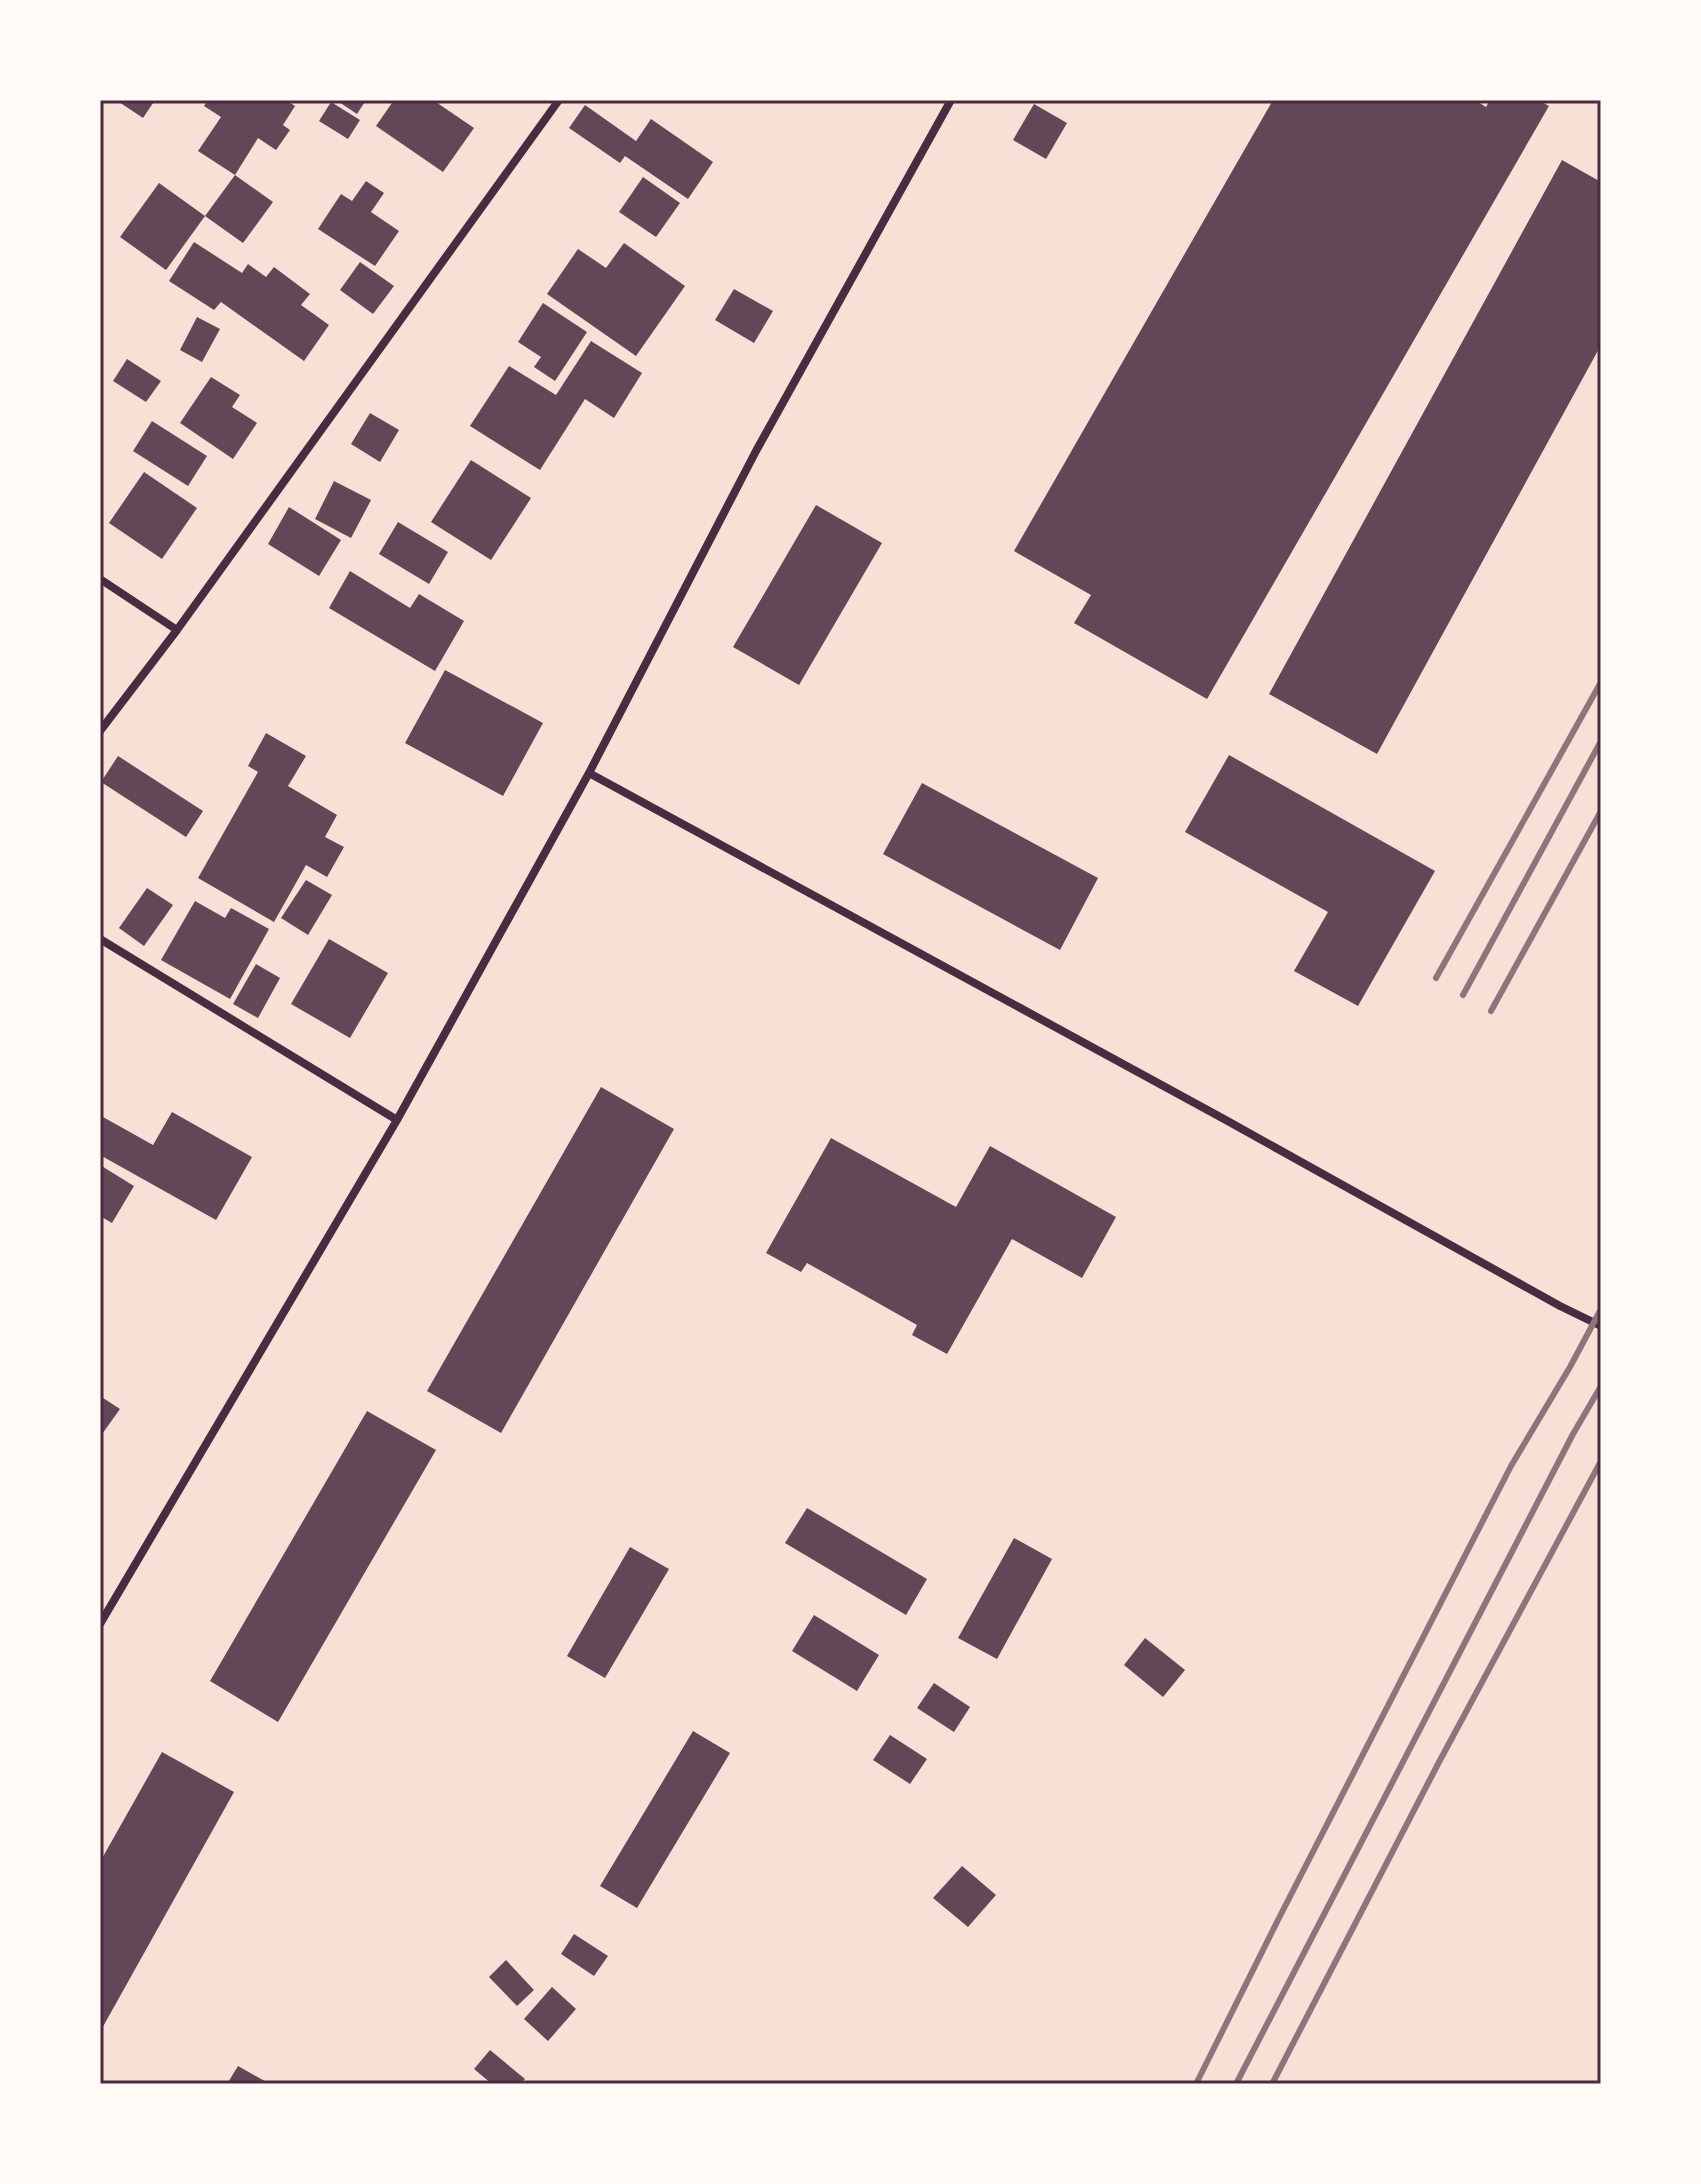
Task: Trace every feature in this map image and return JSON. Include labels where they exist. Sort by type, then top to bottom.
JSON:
[{"type":"street","points":[[100,731],[177,630],[559,100]]},
{"type":"street","points":[[100,1624],[397,1120],[589,773],[756,451],[951,100]]},
{"type":"street","points":[[100,579],[177,630]]},
{"type":"street","points":[[589,773],[1601,1326]]},
{"type":"street","points":[[100,939],[397,1120]]},
{"type":"building","points":[[116,100],[155,100],[143,118]]},
{"type":"building","points":[[208,100],[286,100],[295,106],[283,125],[290,130],[276,150],[258,138],[235,175],[198,151],[221,117],[204,106]]},
{"type":"building","points":[[336,100],[366,100],[357,114]]},
{"type":"building","points":[[394,100],[433,100],[474,128],[443,172],[376,126]]},
{"type":"building","points":[[1273,100],[1475,100],[1486,107],[1490,100],[1538,100],[1549,106],[1207,699],[1074,623],[1091,595],[1014,551]]},
{"type":"building","points":[[331,102],[360,120],[348,139],[319,121]]},
{"type":"building","points":[[1034,104],[1067,123],[1046,159],[1013,140]]},
{"type":"building","points":[[585,105],[636,141],[651,119],[713,162],[688,199],[625,156],[620,163],[569,128]]},
{"type":"building","points":[[1562,160],[1601,182],[1601,345],[1377,754],[1269,694]]},
{"type":"building","points":[[235,175],[273,202],[243,243],[205,216]]},
{"type":"building","points":[[643,177],[680,203],[656,237],[619,212]]},
{"type":"building","points":[[366,181],[384,193],[371,212],[399,231],[375,266],[318,229],[341,194],[352,201]]},
{"type":"building","points":[[159,183],[205,216],[166,270],[120,237]]},
{"type":"building","points":[[194,242],[242,273],[248,264],[266,277],[274,267],[310,294],[301,305],[329,325],[304,361],[221,302],[214,310],[169,281]]},
{"type":"building","points":[[624,243],[685,286],[636,356],[547,294],[578,249],[606,268]]},
{"type":"building","points":[[360,262],[394,286],[373,314],[340,290]]},
{"type":"building","points":[[734,289],[773,311],[754,343],[715,320]]},
{"type":"building","points":[[543,303],[587,332],[555,381],[534,367],[541,357],[518,342]]},
{"type":"building","points":[[197,317],[220,329],[202,362],[180,350]]},
{"type":"building","points":[[591,341],[642,373],[614,418],[585,399],[540,470],[470,426],[509,366],[556,395]]},
{"type":"building","points":[[127,359],[161,381],[146,402],[113,381]]},
{"type":"building","points":[[211,377],[240,395],[232,407],[257,423],[233,459],[180,423]]},
{"type":"building","points":[[370,413],[399,430],[380,462],[351,444]]},
{"type":"building","points":[[152,421],[207,456],[188,486],[133,451]]},
{"type":"building","points":[[471,460],[531,498],[491,560],[431,522]]},
{"type":"building","points":[[144,472],[197,508],[162,559],[109,523]]},
{"type":"building","points":[[334,481],[371,500],[351,538],[315,519]]},
{"type":"building","points":[[816,505],[882,543],[799,685],[733,647]]},
{"type":"building","points":[[289,507],[341,540],[319,576],[268,544]]},
{"type":"building","points":[[398,522],[448,552],[429,584],[379,554]]},
{"type":"building","points":[[350,571],[410,608],[419,594],[464,621],[435,671],[329,608]]},
{"type":"building","points":[[445,670],[543,723],[503,796],[405,743]]},
{"type":"building","points":[[266,733],[306,756],[288,786],[337,815],[325,837],[344,847],[327,877],[306,865],[274,922],[198,878],[258,772],[248,766]]},
{"type":"building","points":[[1229,755],[1435,871],[1358,1006],[1294,971],[1328,912],[1185,832]]},
{"type":"building","points":[[118,756],[203,811],[186,837],[101,782]]},
{"type":"building","points":[[922,783],[1098,878],[1060,950],[883,854]]},
{"type":"building","points":[[306,880],[332,895],[308,935],[281,918]]},
{"type":"building","points":[[147,888],[173,905],[144,946],[119,928]]},
{"type":"building","points":[[195,901],[225,918],[231,908],[269,929],[230,999],[161,960]]},
{"type":"building","points":[[329,939],[388,973],[350,1038],[291,1004]]},
{"type":"building","points":[[256,964],[280,978],[258,1018],[233,1004]]},
{"type":"building","points":[[601,1087],[674,1129],[501,1433],[427,1391]]},
{"type":"building","points":[[172,1112],[252,1157],[216,1220],[100,1155],[100,1123],[103,1117],[153,1145]]},
{"type":"building","points":[[831,1138],[956,1207],[990,1146],[1116,1217],[1082,1278],[1012,1239],[947,1354],[912,1335],[917,1325],[807,1263],[801,1272],[766,1253]]},
{"type":"building","points":[[100,1165],[134,1186],[112,1223],[100,1216]]},
{"type":"building","points":[[100,1396],[120,1409],[100,1437]]},
{"type":"building","points":[[367,1411],[436,1450],[278,1722],[210,1681]]},
{"type":"building","points":[[807,1508],[927,1579],[906,1615],[785,1543]]},
{"type":"building","points":[[1014,1538],[1052,1559],[997,1659],[958,1638]]},
{"type":"building","points":[[630,1547],[669,1569],[605,1678],[567,1656]]},
{"type":"building","points":[[814,1615],[879,1655],[857,1691],[792,1651]]},
{"type":"building","points":[[1145,1638],[1185,1670],[1163,1697],[1124,1665]]},
{"type":"building","points":[[934,1683],[970,1707],[954,1732],[917,1708]]},
{"type":"building","points":[[693,1731],[730,1753],[637,1908],[600,1886]]},
{"type":"building","points":[[890,1735],[927,1759],[910,1784],[873,1760]]},
{"type":"building","points":[[162,1752],[234,1792],[100,2032],[100,1862]]},
{"type":"building","points":[[962,1866],[996,1895],[968,1927],[933,1898]]},
{"type":"building","points":[[574,1934],[608,1956],[594,1976],[561,1954]]},
{"type":"building","points":[[506,1960],[534,1990],[517,2006],[489,1977]]},
{"type":"building","points":[[552,1987],[576,2009],[548,2041],[524,2019]]},
{"type":"building","points":[[490,2050],[525,2079],[520,2084],[492,2084],[474,2069]]},
{"type":"building","points":[[238,2066],[270,2084],[227,2084]]},
{"type":"railway","points":[[1436,978],[1601,682]]},
{"type":"railway","points":[[1463,995],[1601,741]]},
{"type":"railway","points":[[1491,1011],[1601,811]]},
{"type":"railway","points":[[1196,2084],[1511,1466],[1601,1309]]},
{"type":"railway","points":[[1236,2084],[1573,1434],[1601,1386]]},
{"type":"railway","points":[[1272,2084],[1438,1764],[1601,1461]]}]
